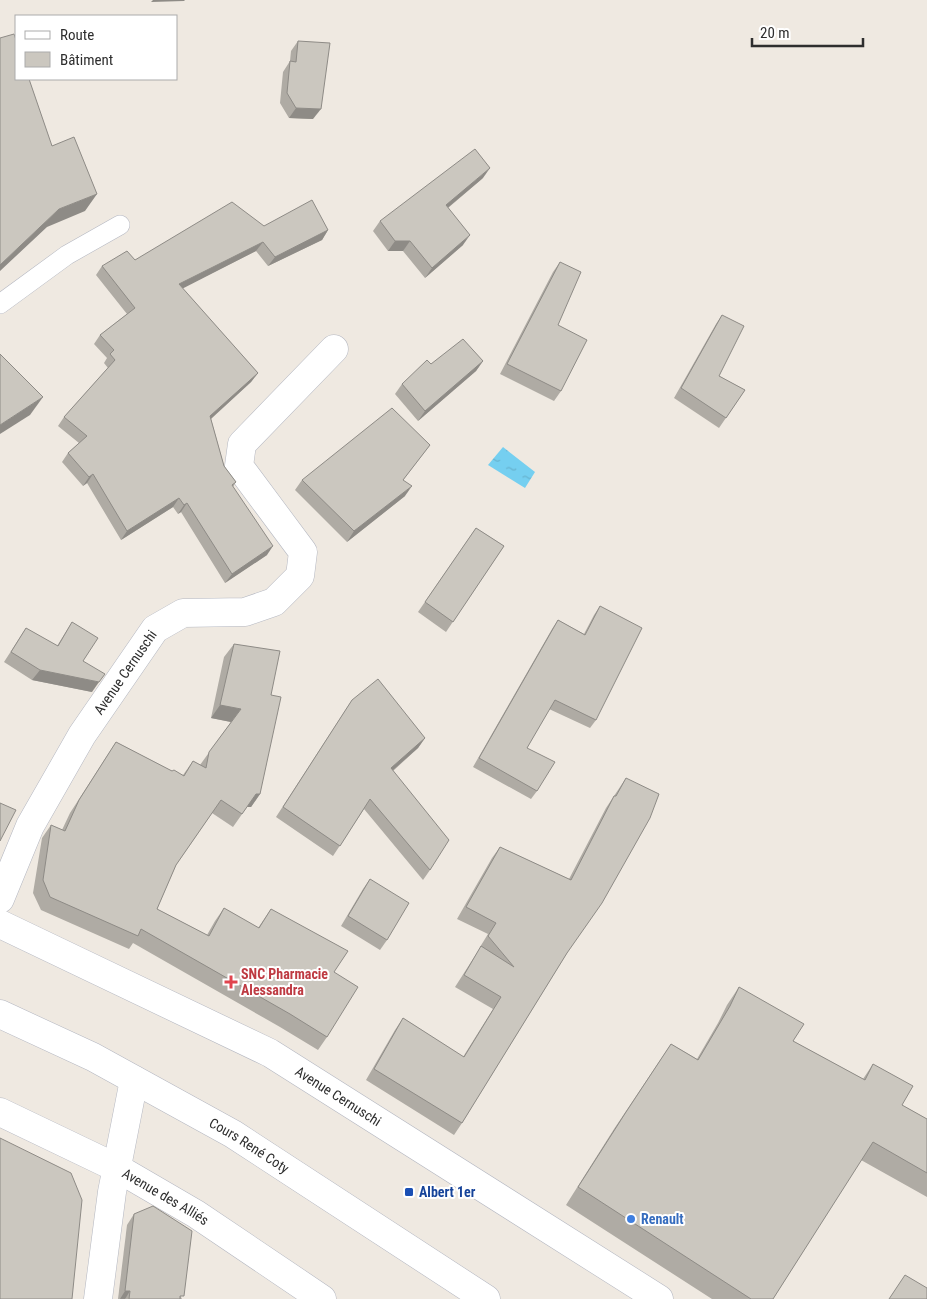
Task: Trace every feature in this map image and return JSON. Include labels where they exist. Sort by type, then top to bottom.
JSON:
[{"type":"street","name":"Avenue Cernuschi","points":[[0,899],[30,826],[82,735],[155,629],[183,612],[245,612],[274,602],[300,576],[302,552],[239,466],[242,444],[334,349]]},
{"type":"street","name":"Avenue Cernuschi","points":[[0,924],[270,1053],[659,1299]]},
{"type":"street","name":"Cours René Coty","points":[[0,1014],[92,1057],[233,1134],[486,1299]]},
{"type":"street","points":[[98,1299],[112,1192],[134,1080]]},
{"type":"street","name":"Avenue des Alliés","points":[[0,1112],[117,1168],[196,1214],[322,1299]]},
{"type":"lane","points":[[0,304],[67,255],[120,225]]},
{"type":"water","points":[[503,447],[535,472],[525,488],[488,465]]},
{"type":"building","points":[[14,34],[15,80],[29,80],[52,146],[74,137],[97,194],[59,209],[0,265],[0,38]]},
{"type":"building","points":[[298,41],[330,43],[321,109],[296,108],[287,93],[290,61],[296,62]]},
{"type":"building","points":[[475,149],[490,168],[446,205],[470,235],[432,268],[410,241],[395,241],[380,221]]},
{"type":"building","points":[[312,200],[328,230],[275,257],[263,242],[179,284],[258,373],[210,416],[224,466],[236,482],[232,485],[273,546],[232,574],[187,503],[184,505],[179,498],[127,531],[93,474],[89,477],[68,453],[87,436],[64,417],[115,360],[110,354],[114,350],[100,335],[135,308],[102,266],[127,251],[135,260],[232,202],[264,226]]},
{"type":"building","points":[[560,262],[581,272],[558,325],[587,340],[561,391],[507,364]]},
{"type":"building","points":[[722,315],[744,326],[719,376],[745,390],[726,418],[681,388]]},
{"type":"building","points":[[463,339],[483,361],[425,411],[402,384],[427,360],[431,364]]},
{"type":"building","points":[[0,354],[43,397],[0,425]]},
{"type":"building","points":[[392,408],[430,445],[403,480],[412,486],[354,531],[302,480]]},
{"type":"building","points":[[476,528],[504,546],[453,622],[425,602]]},
{"type":"building","points":[[600,606],[642,628],[596,720],[555,700],[527,748],[555,762],[537,791],[479,758],[558,620],[585,635]]},
{"type":"building","points":[[72,622],[98,638],[83,661],[105,674],[99,682],[40,670],[11,652],[26,628],[58,646]]},
{"type":"building","points":[[234,644],[280,651],[271,695],[281,697],[260,794],[256,794],[242,814],[221,800],[176,865],[157,909],[209,936],[224,908],[259,928],[271,909],[348,951],[334,972],[358,987],[327,1037],[141,929],[138,936],[50,897],[43,880],[51,825],[65,831],[79,800],[116,742],[184,776],[193,761],[206,768],[209,752],[241,709],[220,705]]},
{"type":"building","points":[[378,679],[425,738],[391,768],[449,840],[430,870],[370,799],[340,846],[283,807],[352,700]]},
{"type":"building","points":[[626,778],[659,794],[650,818],[602,903],[567,953],[462,1123],[374,1069],[403,1018],[464,1057],[501,997],[464,975],[481,946],[514,967],[488,936],[496,923],[466,907],[500,847],[571,880],[614,796],[616,796]]},
{"type":"building","points":[[0,803],[16,810],[0,841]]},
{"type":"building","points":[[370,879],[409,903],[387,940],[348,916]]},
{"type":"building","points":[[739,987],[804,1024],[793,1041],[865,1080],[873,1064],[913,1086],[902,1105],[927,1119],[927,1173],[873,1142],[773,1299],[751,1299],[578,1187],[671,1044],[698,1060]]},
{"type":"building","points":[[0,1138],[71,1173],[82,1200],[72,1299],[0,1299]]},
{"type":"building","points":[[153,1206],[192,1231],[184,1296],[180,1296],[180,1299],[129,1299],[130,1291],[125,1291],[134,1214]]},
{"type":"building","points":[[905,1275],[927,1288],[927,1299],[889,1299]]},
{"type":"place","name":"SNC Pharmacie Alessandra","points":[[231,982]]},
{"type":"place","name":"Albert 1er","points":[[409,1192]]},
{"type":"place","name":"Renault","points":[[631,1219]]}]
